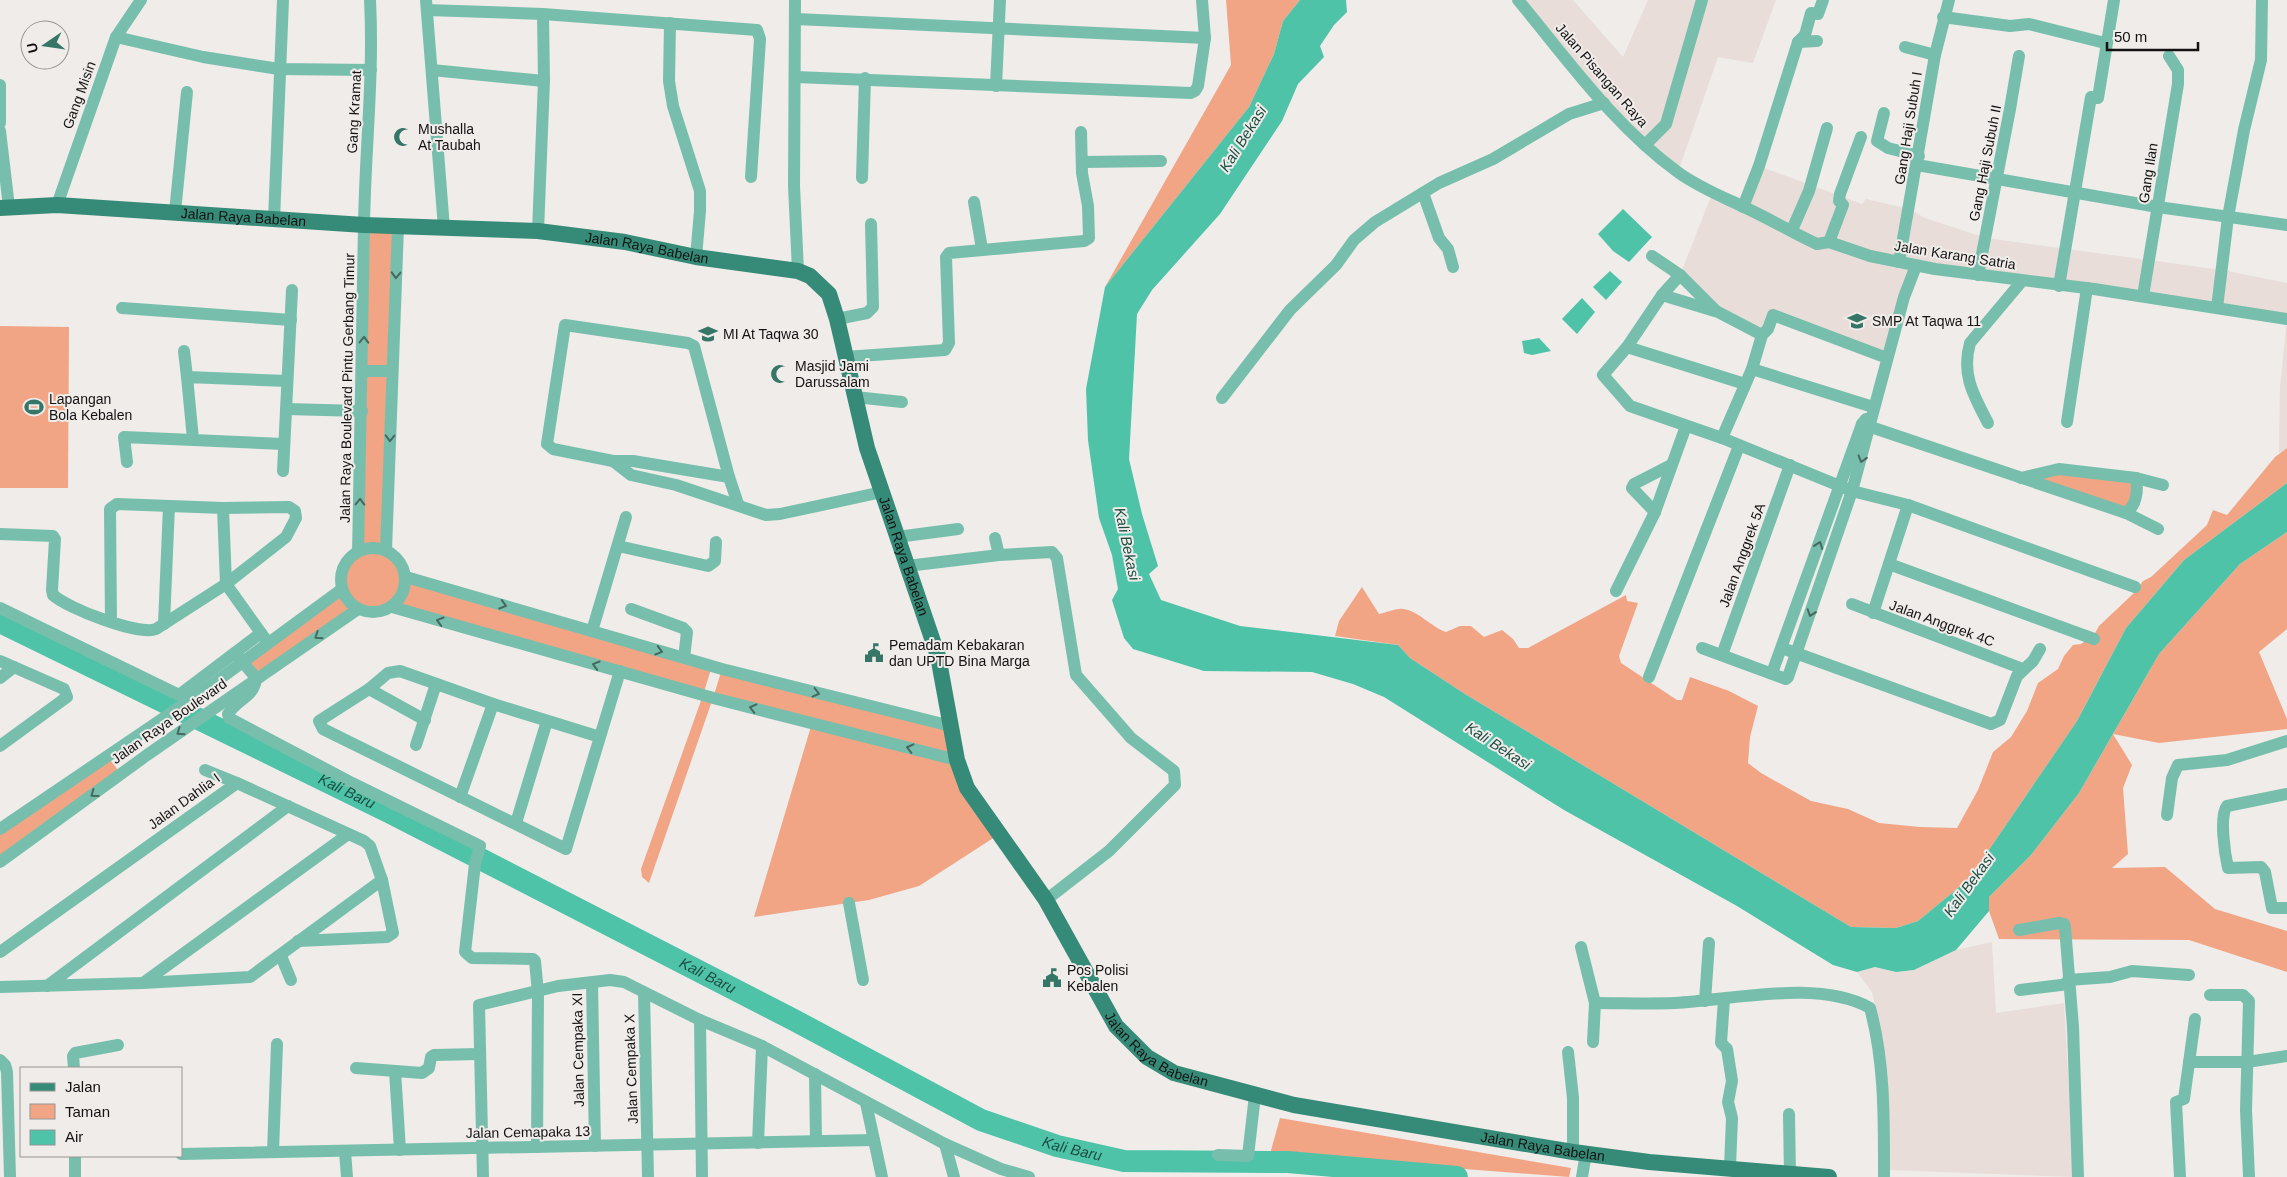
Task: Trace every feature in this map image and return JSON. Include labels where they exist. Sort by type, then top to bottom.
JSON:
[{"type":"main road","name":"Jalan Raya Babelan","points":[[4,208],[57,205],[364,225],[538,230],[625,242],[696,257],[798,271],[810,276],[828,294],[837,319],[868,448],[938,656],[957,760],[967,788],[1046,900],[1116,1026],[1147,1057],[1174,1074],[1294,1105],[1648,1162],[1730,1167],[1790,1176],[1829,1177]]},
{"type":"street","name":"Gang Misin","points":[[57,205],[116,37],[141,0]]},
{"type":"street","points":[[274,220],[283,0]]},
{"type":"street","name":"Gang Kramat","points":[[364,225],[371,70],[370,0]]},
{"type":"street","points":[[795,0],[794,186],[798,271]]},
{"type":"street","points":[[996,86],[1000,0]]},
{"type":"street","points":[[796,77],[865,78],[996,86],[1191,93],[1198,86],[1205,38],[1202,0]]},
{"type":"street","name":"Jalan Pisangan Raya","points":[[1518,0],[1604,103],[1645,145]]},
{"type":"street","points":[[1645,145],[1666,124],[1702,0]]},
{"type":"street","points":[[1743,206],[1759,166],[1798,42],[1805,35],[1811,13],[1818,14],[1823,0]]},
{"type":"street","name":"Gang Haji Subuh I","points":[[1899,262],[1935,55],[1943,17],[1949,0]]},
{"type":"street","points":[[2059,286],[2091,97],[2098,98],[2105,43],[2114,0]]},
{"type":"street","points":[[2217,308],[2228,217],[2244,130],[2261,60],[2262,0]]},
{"type":"street","points":[[444,228],[427,5],[753,29],[759,32],[751,177]]},
{"type":"street","points":[[538,230],[544,81],[543,14]]},
{"type":"street","points":[[1943,17],[2010,26],[2029,24],[2105,43]]},
{"type":"street","points":[[796,20],[1205,38]]},
{"type":"street","points":[[670,23],[668,81],[673,106],[700,191],[696,257]]},
{"type":"street","points":[[116,37],[203,57],[279,68],[371,70]]},
{"type":"street","points":[[1798,42],[1817,41]]},
{"type":"street","points":[[1905,47],[1935,55]]},
{"type":"street","name":"Gang Haji Subuh II","points":[[1978,275],[2018,56]]},
{"type":"street","name":"Gang Ilan","points":[[2143,296],[2178,84],[2178,70],[2170,56]]},
{"type":"street","points":[[432,70],[544,81]]},
{"type":"street","points":[[862,178],[865,78]]},
{"type":"street","points":[[0,85],[0,123]]},
{"type":"street","points":[[175,212],[187,92]]},
{"type":"street","points":[[1222,398],[1290,310],[1336,265],[1354,240],[1375,222],[1439,183],[1493,159],[1569,114],[1604,103]]},
{"type":"street","points":[[1884,113],[1877,141],[1918,161],[1996,180],[2076,191],[2158,207],[2287,225]]},
{"type":"street","points":[[1792,230],[1809,191],[1827,128]]},
{"type":"street","points":[[0,131],[4,208]]},
{"type":"street","points":[[845,357],[945,350],[949,343],[946,257],[949,253],[1086,240],[1089,238],[1090,226],[1082,162],[1081,132]]},
{"type":"street","points":[[1829,242],[1843,205],[1838,201],[1840,194],[1861,137]]},
{"type":"street","name":"Jalan Karang Satria","points":[[1645,145],[1678,172],[1712,194],[1743,206],[1818,244],[1829,242],[1916,266],[2059,286],[2087,288],[2287,319]]},
{"type":"street","points":[[1082,162],[1161,160]]},
{"type":"street","points":[[1423,192],[1440,238],[1448,249],[1453,268]]},
{"type":"street","points":[[974,202],[982,249]]},
{"type":"street","points":[[837,319],[867,313],[873,307],[871,224]]},
{"type":"street","name":"Jalan Raya Boulevard Pintu Gerbang Timur","points":[[358,551],[363,370],[364,225]]},
{"type":"street","points":[[386,550],[398,226]]},
{"type":"street","points":[[1652,256],[1680,275],[1718,312]]},
{"type":"street","points":[[1702,648],[1786,679],[1797,654],[1846,488],[1873,409],[1916,266]]},
{"type":"street","points":[[1680,275],[1662,295],[1627,347],[1603,376],[1630,406],[1722,438],[1846,488],[1908,505],[2135,587]]},
{"type":"street","points":[[1988,423],[1968,385],[1968,350],[1970,343],[2022,281]]},
{"type":"street","points":[[2068,422],[2087,288]]},
{"type":"street","points":[[283,471],[292,290]]},
{"type":"street","points":[[1662,295],[1718,312],[1762,335]]},
{"type":"street","points":[[122,308],[290,320]]},
{"type":"street","points":[[1722,438],[1752,368],[1762,335],[1768,329],[1773,314],[1887,358]]},
{"type":"street","points":[[729,477],[632,460],[613,462],[554,449],[547,444],[565,326],[679,342],[694,346],[738,504]]},
{"type":"street","points":[[1627,347],[1745,384]]},
{"type":"street","points":[[184,351],[193,439]]},
{"type":"street","points":[[1752,368],[1873,409]]},
{"type":"street","points":[[363,370],[392,371]]},
{"type":"street","points":[[187,377],[288,381]]},
{"type":"street","points":[[855,397],[902,402]]},
{"type":"street","points":[[286,409],[362,411]]},
{"type":"street","points":[[1616,591],[1655,512],[1686,426]]},
{"type":"street","points":[[1867,426],[2126,513],[2158,529]]},
{"type":"street","points":[[126,462],[124,437],[284,444]]},
{"type":"street","points":[[1649,677],[1739,446]]},
{"type":"street","points":[[613,462],[630,475],[676,485],[766,514],[780,514],[882,492]]},
{"type":"street","points":[[1655,512],[1632,488],[1634,484],[1671,465]]},
{"type":"street","name":"Jalan Anggrek 5A","points":[[1722,655],[1790,465]]},
{"type":"street","points":[[676,485],[678,468]]},
{"type":"street","points":[[2021,478],[2059,469],[2136,478],[2163,485]]},
{"type":"street","points":[[2126,513],[2131,509],[2138,487],[2136,478]]},
{"type":"street","points":[[1772,673],[1846,488]]},
{"type":"street","points":[[0,534],[53,536],[55,539],[53,596],[111,622],[145,632],[164,624],[226,584],[286,537],[296,518],[295,511],[289,506],[223,508],[117,504],[110,509],[111,622]]},
{"type":"street","points":[[1873,613],[1908,505]]},
{"type":"street","points":[[164,624],[169,506]]},
{"type":"street","points":[[223,508],[226,584],[268,644]]},
{"type":"street","points":[[592,631],[626,518]]},
{"type":"street","points":[[897,537],[958,529]]},
{"type":"street","points":[[995,538],[999,555]]},
{"type":"street","points":[[618,546],[708,566],[715,561],[716,542]]},
{"type":"street","points":[[372,547],[386,550],[399,560],[406,577],[403,594],[392,607],[375,613],[358,609],[348,601],[342,589],[341,574],[347,561],[358,551],[372,547]]},
{"type":"street","points":[[907,566],[999,555],[1052,552],[1057,558],[1076,675],[1131,738],[1174,771],[1175,785],[1128,833],[1109,851],[1046,900]]},
{"type":"street","points":[[1890,564],[2094,639]]},
{"type":"street","points":[[406,577],[684,658],[950,726]]},
{"type":"street","name":"Jalan Raya Boulevard","points":[[0,829],[202,692],[239,657],[268,644],[342,589]]},
{"type":"street","name":"Jalan Anggrek 4C","points":[[1852,604],[2023,669]]},
{"type":"street","points":[[392,607],[717,699],[957,760]]},
{"type":"street","points":[[0,608],[179,695],[239,657],[261,633]]},
{"type":"street","name":"Jalan Raya Boulevard","points":[[0,862],[213,708],[358,609]]},
{"type":"street","points":[[631,609],[683,628],[687,632],[684,658]]},
{"type":"street","points":[[1782,648],[1991,724],[2000,720],[2018,676],[2033,661],[2040,648]]},
{"type":"street","points":[[239,657],[256,678],[253,692],[232,708],[228,714],[229,718],[352,783],[480,846],[464,952],[472,958],[534,959],[537,965],[537,1147]]},
{"type":"street","points":[[0,661],[64,689],[67,696],[0,746]]},
{"type":"street","points":[[0,678],[14,667]]},
{"type":"street","points":[[600,737],[493,704],[396,671],[388,673],[369,689],[319,721],[320,726],[460,797],[564,848],[568,848],[620,672]]},
{"type":"street","points":[[416,745],[436,684]]},
{"type":"street","points":[[369,689],[425,720]]},
{"type":"street","points":[[460,797],[493,704]]},
{"type":"street","points":[[516,824],[547,721]]},
{"type":"street","points":[[2167,816],[2172,778],[2178,765],[2227,760],[2287,741]]},
{"type":"street","points":[[108,757],[121,774]]},
{"type":"street","points":[[205,770],[237,783]]},
{"type":"street","name":"Jalan Dahlia I","points":[[0,952],[237,783],[347,835],[364,841],[370,846],[382,880],[394,930],[391,935],[298,941]]},
{"type":"street","points":[[2287,794],[2227,806],[2224,814],[2224,833],[2228,868],[2261,868],[2265,872],[2272,908],[2287,908]]},
{"type":"street","points":[[47,986],[288,806]]},
{"type":"street","points":[[143,984],[347,835]]},
{"type":"street","points":[[0,986],[143,984],[244,979],[254,975],[281,956],[298,941],[382,880]]},
{"type":"street","points":[[849,903],[863,980]]},
{"type":"street","points":[[2019,930],[2064,924],[2073,1027],[2078,1177]]},
{"type":"street","points":[[1705,1000],[1709,943]]},
{"type":"street","points":[[1581,947],[1595,1003],[1593,1042]]},
{"type":"street","points":[[281,956],[291,980]]},
{"type":"street","points":[[2020,990],[2068,982],[2110,978],[2132,971],[2189,975]]},
{"type":"street","points":[[483,1177],[479,1005],[538,993],[558,986],[617,980],[700,1020],[762,1046],[866,1103],[1002,1173],[1029,1177]]},
{"type":"street","name":"Jalan Cempaka XI","points":[[592,983],[595,1146]]},
{"type":"street","name":"Jalan Cempaka X","points":[[644,993],[648,1177]]},
{"type":"street","points":[[1595,1003],[1674,1003],[1791,994],[1837,996],[1855,1000],[1870,1008],[1876,1031],[1881,1076],[1884,1177]]},
{"type":"street","points":[[2210,995],[2247,996],[2249,1001],[2246,1110],[2249,1177]]},
{"type":"street","points":[[1724,999],[1721,1043],[1727,1049],[1732,1081],[1728,1102],[1732,1118],[1730,1167]]},
{"type":"street","points":[[2180,1177],[2176,1102],[2184,1099],[2195,1019]]},
{"type":"street","points":[[700,1020],[702,1177]]},
{"type":"street","points":[[74,1067],[73,1056],[75,1053],[118,1044]]},
{"type":"street","points":[[273,1152],[277,1044]]},
{"type":"street","points":[[758,1143],[762,1046]]},
{"type":"street","points":[[1568,1052],[1582,1175]]},
{"type":"street","points":[[356,1068],[422,1073],[429,1068],[431,1056],[437,1054],[479,1054]]},
{"type":"street","points":[[2189,1062],[2247,1062],[2287,1056]]},
{"type":"street","points":[[0,1060],[5,1065],[7,1072],[4,1133],[10,1177]]},
{"type":"street","points":[[395,1071],[400,1150]]},
{"type":"street","points":[[815,1074],[816,1142]]},
{"type":"street","points":[[1218,1155],[1248,1156],[1254,1095]]},
{"type":"street","points":[[866,1103],[882,1177]]},
{"type":"street","points":[[1789,1114],[1790,1176]]},
{"type":"street","name":"Jalan Cemapaka 13","points":[[182,1154],[874,1140]]},
{"type":"street","points":[[945,1144],[954,1177]]},
{"type":"street","points":[[345,1151],[347,1177]]},
{"type":"street","points":[[74,1157],[75,1177]]},
{"type":"shaded area","points":[[1518,0],[1573,0],[1623,57],[1648,0],[1776,0],[1753,63],[1718,57],[1678,172],[1645,145]]},
{"type":"shaded area","points":[[1759,166],[1862,204],[1866,199],[1909,209],[1925,218],[1986,238],[2222,270],[2287,283],[2287,319],[1916,266],[1887,358],[1773,315],[1762,335],[1718,312],[1680,275],[1712,194],[1743,206]]},
{"type":"shaded area","points":[[2287,319],[2287,448],[2279,453],[2280,387]]},
{"type":"shaded area","points":[[1992,942],[1996,1013],[2064,1003],[2074,1177],[1889,1170],[1882,1034],[1872,992],[1857,972],[1875,967],[1896,972],[1914,970],[1956,950]]},
{"type":"green space","points":[[1226,0],[1300,0],[1283,21],[1274,54],[1249,107],[1105,287],[1231,65]]},
{"type":"green space","points":[[364,225],[398,227],[386,549],[399,560],[406,577],[712,666],[703,695],[392,607],[375,613],[358,609],[256,678],[243,662],[342,589],[342,578],[345,568],[358,551]]},
{"type":"green space","name":"Lapangan Bola Kebalen","points":[[0,326],[69,327],[68,488],[0,488]]},
{"type":"green space","points":[[2287,448],[2287,483],[2184,560],[2126,628],[2077,721],[1969,879],[1918,921],[1896,928],[1851,927],[1465,694],[1410,658],[1398,645],[1335,636],[1339,621],[1362,587],[1379,614],[1397,609],[1409,610],[1446,632],[1460,626],[1471,626],[1484,637],[1502,630],[1513,639],[1519,648],[1528,648],[1626,595],[1627,601],[1638,603],[1619,656],[1621,663],[1677,700],[1682,700],[1690,677],[1729,691],[1758,706],[1750,737],[1748,763],[1761,773],[1811,801],[1848,809],[1879,823],[1957,828],[1978,790],[1993,752],[2011,737],[2027,711],[2038,683],[2058,669],[2064,656],[2073,645],[2081,644],[2094,635],[2099,626],[2135,592],[2143,581],[2151,577],[2207,525],[2213,510],[2227,515],[2275,457]]},
{"type":"green space","points":[[2059,469],[2136,478],[2131,509],[2021,478]]},
{"type":"green space","points":[[2287,532],[2287,629],[2259,652],[2287,719],[2287,729],[2159,743],[2113,734],[2132,765],[2123,788],[2128,854],[2112,868],[2165,867],[2215,909],[2287,931],[2287,972],[2189,940],[1999,939],[1989,911],[1989,897],[2031,855],[2079,793],[2159,654],[2240,564]]},
{"type":"green space","points":[[722,669],[951,726],[957,760],[998,835],[919,886],[869,900],[754,917],[812,723],[713,698]]},
{"type":"green space","points":[[703,695],[713,698],[649,883],[642,877],[641,869]]},
{"type":"green space","points":[[108,757],[121,774],[0,862],[0,829]]},
{"type":"green space","points":[[1280,1118],[1571,1168],[1569,1177],[1270,1154]]},
{"type":"water","name":"Kali Bekasi","points":[[1300,0],[1346,0],[1347,12],[1334,25],[1320,46],[1324,57],[1298,84],[1282,121],[1220,214],[1152,290],[1137,314],[1129,459],[1142,514],[1158,566],[1149,574],[1161,600],[1240,626],[1398,645],[1410,658],[1465,694],[1851,927],[1896,928],[1918,921],[1969,879],[2077,721],[2126,628],[2184,560],[2287,483],[2287,532],[2240,564],[2159,654],[2079,793],[2031,855],[1989,897],[1989,911],[1956,950],[1914,970],[1896,972],[1875,967],[1857,972],[1833,965],[1737,906],[1564,810],[1384,697],[1353,684],[1312,672],[1204,671],[1133,649],[1124,638],[1112,600],[1118,589],[1112,555],[1099,518],[1088,440],[1086,389],[1105,287],[1249,107],[1274,54],[1283,21]]},
{"type":"water","points":[[1623,209],[1652,237],[1629,262],[1613,251],[1598,234]]},
{"type":"water","points":[[1610,271],[1622,282],[1606,300],[1593,287]]},
{"type":"water","points":[[1582,298],[1595,312],[1577,334],[1562,319]]},
{"type":"water","points":[[1539,338],[1551,351],[1532,355],[1524,353],[1522,341]]},
{"type":"waterway","name":"Kali Baru","points":[[0,622],[391,813],[792,1019],[981,1120],[1057,1146],[1124,1161],[1288,1162],[1457,1177]]},
{"type":"place","name":"Mushalla At Taubah","points":[[403,137]]},
{"type":"place","name":"SMP At Taqwa 11","points":[[1857,321]]},
{"type":"place","name":"MI At Taqwa 30","points":[[708,334]]},
{"type":"place","name":"Masjid Jami Darussalam","points":[[780,374]]},
{"type":"place","name":"Lapangan Bola Kebalen","points":[[34,407]]},
{"type":"place","name":"Pemadam Kebakaran dan UPTD Bina Marga","points":[[874,653]]},
{"type":"place","name":"Pos Polisi Kebalen","points":[[1052,978]]}]
